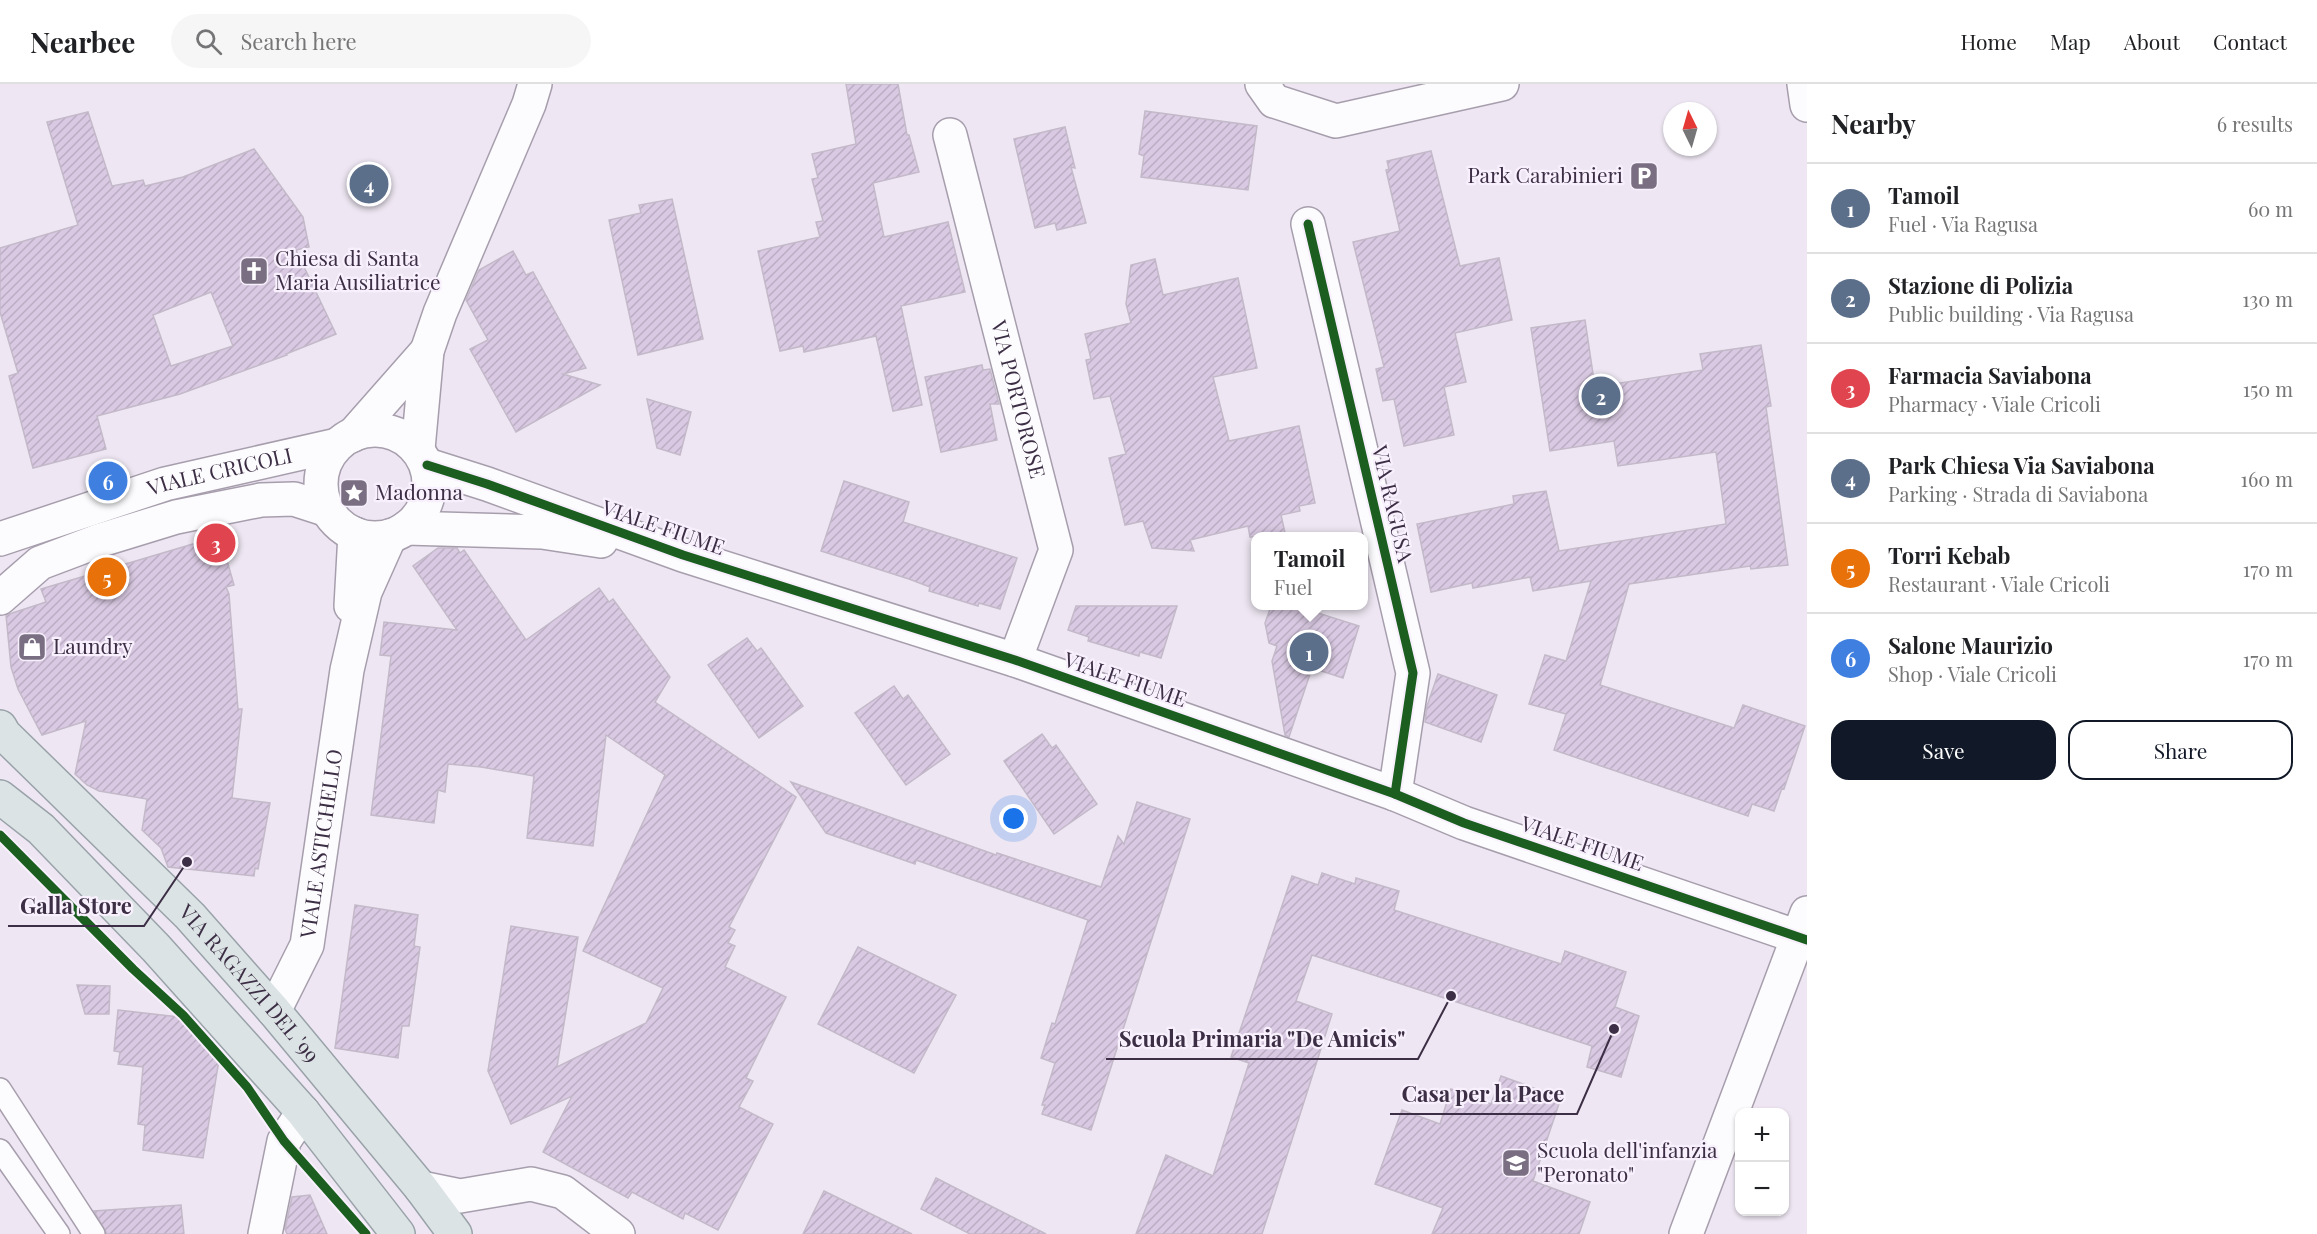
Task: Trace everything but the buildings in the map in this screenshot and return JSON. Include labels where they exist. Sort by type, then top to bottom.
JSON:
[{"type":"main road","name":"VIA RAGAZZI DEL '99","points":[[0,727],[4,734],[190,916],[421,1188],[455,1234]]},
{"type":"main road","name":"VIA RAGAZZI DEL '99","points":[[0,797],[41,829],[156,948],[303,1112],[398,1234]]},
{"type":"street","points":[[427,351],[327,459],[321,476],[322,494],[328,510],[339,524],[355,534],[372,538],[398,532],[419,516],[428,500],[430,482],[422,457],[427,351],[440,313],[529,104],[535,84]]},
{"type":"street","points":[[1262,84],[1274,101],[1335,122],[1502,84]]},
{"type":"street","points":[[1804,84],[1807,105]]},
{"type":"street","name":"VIA PORTOROSE","points":[[950,135],[1056,550],[1015,660]]},
{"type":"street","name":"VIA RAGUSA","points":[[1308,224],[1413,673],[1395,794]]},
{"type":"street","points":[[345,440],[370,429],[388,431],[404,438],[422,457]]},
{"type":"street","name":"VIALE CRICOLI","points":[[0,540],[165,484],[345,440]]},
{"type":"street","name":"VIALE FIUME","points":[[422,457],[487,484],[683,555],[1015,660],[1395,794],[1464,823],[1804,930]]},
{"type":"street","name":"VIALE CRICOLI","points":[[0,598],[40,563],[101,540],[176,517],[261,500],[294,499],[328,510]]},
{"type":"street","name":"VIALE FIUME","points":[[398,532],[542,532],[683,555]]},
{"type":"street","name":"VIALE ASTICHELLO","points":[[273,1011],[307,945],[347,670],[365,592],[398,532]]},
{"type":"street","name":"VIALE ASTICHELLO","points":[[347,670],[355,534]]},
{"type":"street","points":[[1686,1234],[1804,930]]},
{"type":"street","points":[[265,1234],[284,1141],[303,1112]]},
{"type":"street","points":[[421,1188],[460,1196],[531,1184],[563,1192],[618,1234]]},
{"type":"lane","points":[[0,1089],[94,1234]]},
{"type":"lane","points":[[0,1150],[58,1234]]},
{"type":"cycle path","points":[[1308,224],[1413,673],[1395,794]]},
{"type":"cycle path","points":[[427,465],[487,484],[683,555],[1015,660],[1395,794],[1464,823],[1807,940]]},
{"type":"cycle path","points":[[0,835],[133,969],[183,1015],[247,1087],[284,1141],[366,1234]]},
{"type":"place","name":"Park Carabinieri","points":[[1644,176]]},
{"type":"place","name":"Park Chiesa Via Saviabona","points":[[369,184]]},
{"type":"place","name":"Chiesa di Santa Maria Ausiliatrice","points":[[254,271]]},
{"type":"place","name":"Stazione di Polizia","points":[[1601,396]]},
{"type":"place","name":"Salone Maurizio","points":[[108,481]]},
{"type":"place","name":"Madonna","points":[[354,493]]},
{"type":"place","name":"Farmacia Saviabona","points":[[216,543]]},
{"type":"place","name":"Torri Kebab","points":[[107,577]]},
{"type":"place","name":"Laundry","points":[[32,647]]},
{"type":"place","name":"Tamoil","points":[[1309,652]]},
{"type":"place","name":"Galla Store","points":[[187,862]]},
{"type":"place","name":"Scuola Primaria \"De Amicis\"","points":[[1451,996]]},
{"type":"place","name":"Casa per la Pace","points":[[1614,1029]]},
{"type":"place","name":"Scuola dell'infanzia \"Peronato\"","points":[[1516,1163]]}]
